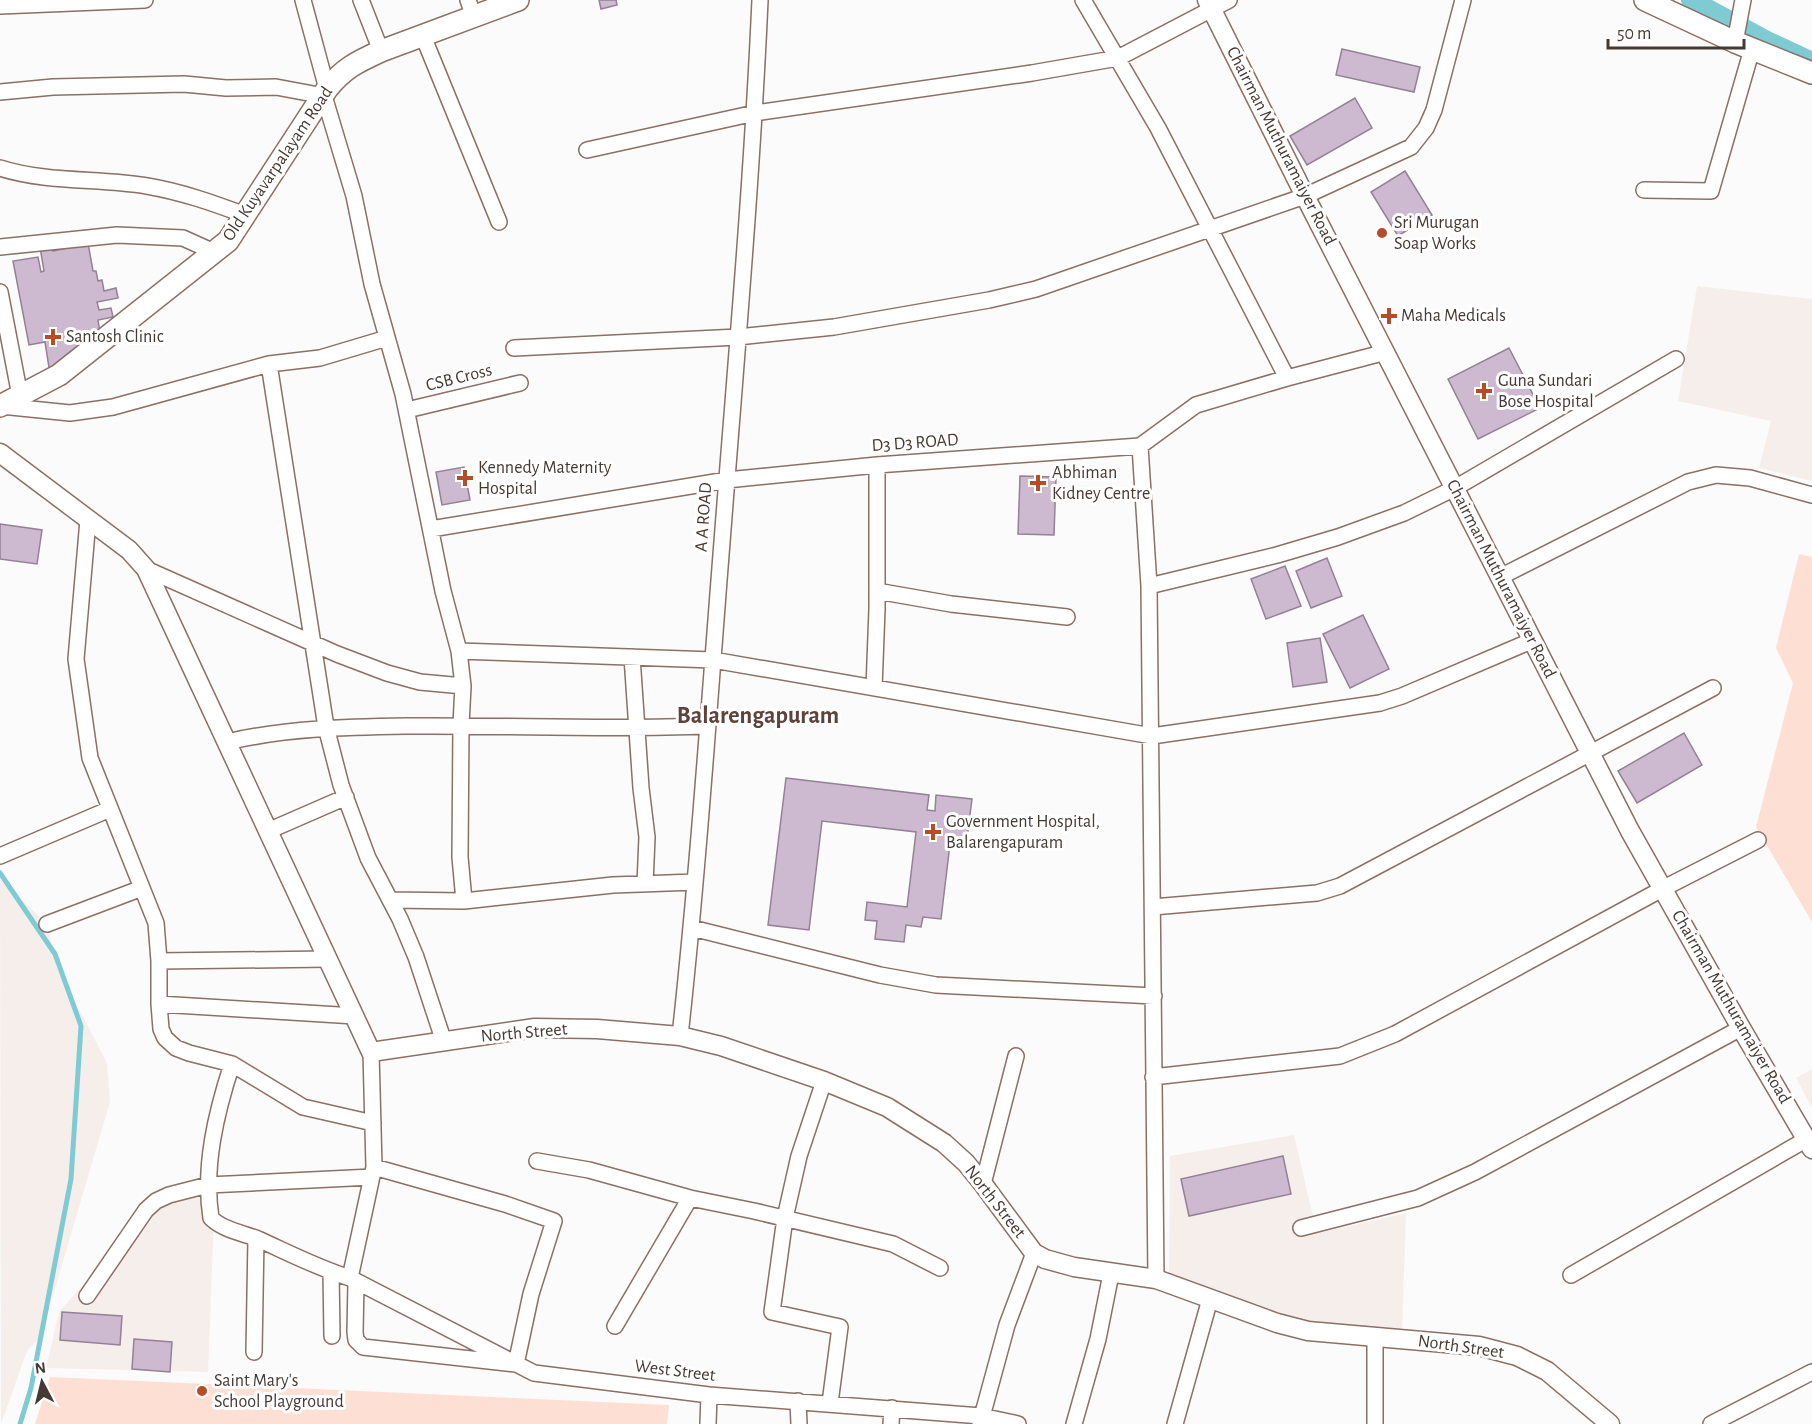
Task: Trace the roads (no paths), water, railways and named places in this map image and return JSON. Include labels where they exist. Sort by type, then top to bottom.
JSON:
[{"type":"main road","name":"Old Kuyavarpalayam Road","points":[[0,406],[59,375],[228,241],[340,73],[360,60],[423,36],[471,9],[518,0]]},
{"type":"main road","points":[[1645,0],[1812,73]]},
{"type":"street","points":[[0,6],[145,0]]},
{"type":"street","points":[[303,0],[354,196],[372,284],[407,410],[443,591],[459,651],[463,686],[460,857],[464,901]]},
{"type":"street","points":[[361,0],[381,51]]},
{"type":"street","name":"A A ROAD","points":[[680,1036],[692,928],[727,480],[755,113],[760,0]]},
{"type":"street","points":[[1083,0],[1158,128],[1287,378]]},
{"type":"street","points":[[587,150],[755,113],[1032,73],[1118,58],[1210,4],[1229,0]]},
{"type":"street","points":[[514,348],[738,337],[834,327],[989,300],[1036,289],[1305,196],[1411,147],[1426,128],[1434,110],[1463,0]]},
{"type":"street","name":"Chairman Muthuramaiyer Road","points":[[1210,4],[1305,196],[1630,831],[1809,1144]]},
{"type":"street","points":[[1644,190],[1712,191],[1741,41],[1742,7]]},
{"type":"street","points":[[423,36],[499,222]]},
{"type":"street","points":[[0,92],[52,87],[184,84],[226,88],[276,87],[326,92]]},
{"type":"street","points":[[0,168],[22,175],[147,186],[198,197],[245,215]]},
{"type":"street","points":[[0,247],[117,235],[183,238],[214,252]]},
{"type":"street","points":[[0,292],[20,396]]},
{"type":"street","points":[[0,406],[70,413],[113,407],[269,364],[320,358],[387,338]]},
{"type":"street","points":[[1156,1280],[1152,736],[1149,586],[1140,446],[1196,405],[1386,352]]},
{"type":"street","points":[[1149,586],[1277,555],[1338,537],[1404,513],[1455,489],[1676,359]]},
{"type":"street","points":[[269,364],[326,727],[346,797],[368,858],[391,900],[416,957],[444,1042]]},
{"type":"street","name":"CSB Cross","points":[[407,410],[520,382]]},
{"type":"street","name":"D3 D3 ROAD","points":[[431,529],[727,480],[876,465],[1140,446]]},
{"type":"street","points":[[0,453],[129,550],[146,569],[371,1052],[374,1172],[353,1280],[356,1340],[363,1347],[516,1364],[531,1294],[554,1221],[505,1204],[374,1172],[208,1185],[169,1194],[146,1210],[87,1296]]},
{"type":"street","points":[[874,688],[877,591],[876,465]]},
{"type":"street","points":[[1500,578],[1688,482],[1716,475],[1750,478],[1812,495]]},
{"type":"street","points":[[88,520],[76,659],[90,758],[156,923],[159,1005],[165,1038],[176,1048],[232,1064],[303,1107],[373,1123]]},
{"type":"street","points":[[146,569],[387,674],[420,682],[463,686]]},
{"type":"street","points":[[877,591],[951,604],[1067,617]]},
{"type":"street","points":[[459,651],[713,660],[1152,736],[1380,703],[1402,696],[1531,641]]},
{"type":"street","points":[[632,657],[641,788],[647,837],[645,884]]},
{"type":"street","points":[[1153,907],[1317,893],[1340,886],[1713,688]]},
{"type":"street","points":[[227,742],[262,734],[326,727],[461,725],[637,729],[708,726]]},
{"type":"street","points":[[268,831],[346,797]]},
{"type":"street","points":[[0,856],[111,809]]},
{"type":"street","points":[[1153,1077],[1340,1056],[1395,1034],[1664,888],[1758,840]]},
{"type":"street","points":[[391,900],[464,901],[645,884],[695,882]]},
{"type":"street","points":[[47,924],[142,888]]},
{"type":"street","points":[[692,928],[880,975],[936,985],[1154,996]]},
{"type":"street","points":[[159,961],[328,959]]},
{"type":"street","points":[[159,1005],[355,1016]]},
{"type":"street","name":"North Street","points":[[371,1052],[535,1028],[597,1029],[680,1036],[721,1046],[824,1081],[887,1107],[944,1143],[966,1163],[1034,1253],[1045,1259],[1111,1274],[1156,1280],[1277,1323],[1308,1331],[1479,1346],[1517,1356],[1547,1371],[1610,1424]]},
{"type":"street","points":[[1301,1228],[1418,1198],[1475,1172],[1741,1028]]},
{"type":"street","points":[[983,1184],[1016,1056]]},
{"type":"street","points":[[208,1185],[217,1112],[232,1064]]},
{"type":"street","points":[[824,1081],[799,1156],[785,1218],[772,1312],[840,1327],[830,1403]]},
{"type":"street","points":[[1571,1275],[1809,1144]]},
{"type":"street","points":[[537,1161],[589,1170],[690,1198],[893,1244],[940,1268]]},
{"type":"street","name":"West Street","points":[[208,1185],[211,1218],[216,1224],[256,1238],[353,1280],[534,1373],[709,1395],[892,1408],[1018,1424]]},
{"type":"street","points":[[615,1326],[690,1198]]},
{"type":"street","points":[[254,1352],[256,1238]]},
{"type":"street","points":[[981,1420],[1007,1325],[1034,1253]]},
{"type":"street","points":[[331,1272],[332,1336]]},
{"type":"street","points":[[1074,1424],[1098,1339],[1111,1274]]},
{"type":"street","points":[[1174,1424],[1210,1299]]},
{"type":"street","points":[[1375,1337],[1375,1424]]},
{"type":"street","points":[[1711,1424],[1812,1372]]},
{"type":"street","points":[[708,1424],[709,1395]]},
{"type":"street","points":[[798,1401],[799,1424]]},
{"type":"street","points":[[891,1424],[892,1408]]},
{"type":"waterway","points":[[1691,0],[1767,41],[1812,62]]},
{"type":"waterway","points":[[0,873],[55,954],[81,1026],[71,1179],[31,1388],[20,1424]]},
{"type":"place","name":"Sri Murugan Soap Works","points":[[1382,233]]},
{"type":"place","name":"Maha Medicals","points":[[1389,316]]},
{"type":"place","name":"Santosh Clinic","points":[[53,337]]},
{"type":"place","name":"Guna Sundari Bose Hospital","points":[[1484,391]]},
{"type":"place","name":"Kennedy Maternity Hospital","points":[[465,478]]},
{"type":"place","name":"Abhiman Kidney Centre","points":[[1038,483]]},
{"type":"place","name":"Government Hospital, Balarengapuram","points":[[933,832]]},
{"type":"place","name":"Saint Mary's School Playground","points":[[202,1391]]},
{"type":"district","name":"Balarengapuram","points":[[758,716]]}]
